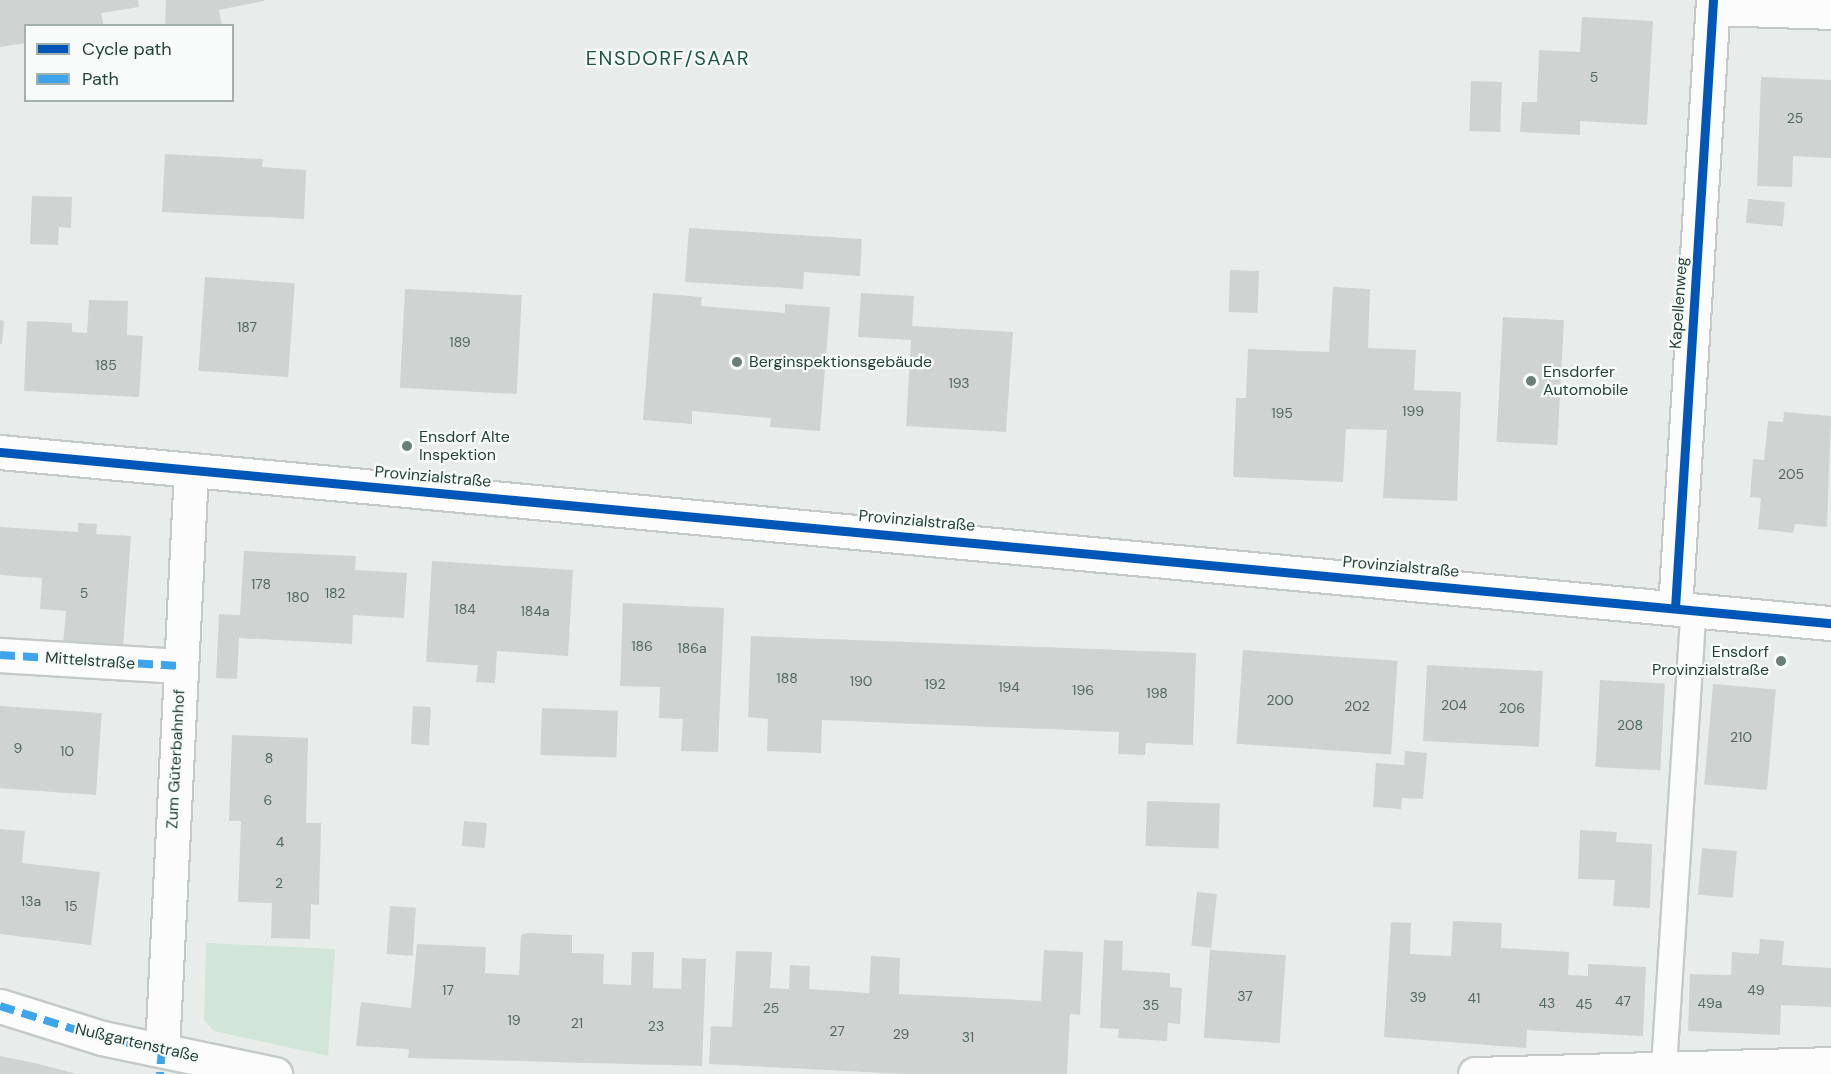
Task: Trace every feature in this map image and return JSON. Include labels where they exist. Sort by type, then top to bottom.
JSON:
[{"type":"street","points":[[1713,4],[1831,12]]},
{"type":"street","name":"Kapellenweg","points":[[1685,609],[1713,4]]},
{"type":"street","name":"Provinzialstraße","points":[[0,452],[1831,623]]},
{"type":"street","name":"Zum Güterbahnhof","points":[[162,1049],[180,666],[192,470]]},
{"type":"street","name":"Mittelstraße","points":[[0,655],[180,666]]},
{"type":"street","name":"Nußgartenstraße","points":[[0,1006],[102,1038],[276,1074]]},
{"type":"street","points":[[1475,1074],[1831,1064]]},
{"type":"lane","points":[[1664,1067],[1685,609]]},
{"type":"green space","points":[[206,943],[335,949],[328,1056],[214,1031],[204,1020]]},
{"type":"building","points":[[0,0],[138,0],[139,7],[101,13],[104,24],[24,24],[24,43],[0,47]]},
{"type":"building","points":[[166,0],[264,0],[219,10],[222,24],[165,24]]},
{"type":"building","points":[[1582,17],[1653,21],[1647,125],[1580,121],[1580,135],[1520,132],[1522,102],[1537,102],[1539,50],[1580,52]]},
{"type":"building","points":[[1761,77],[1831,80],[1831,158],[1793,156],[1792,187],[1757,186]]},
{"type":"building","points":[[1471,81],[1502,82],[1500,132],[1469,131]]},
{"type":"building","points":[[165,154],[263,159],[262,167],[306,170],[304,219],[162,212]]},
{"type":"building","points":[[32,196],[72,197],[71,228],[59,227],[58,245],[30,244]]},
{"type":"building","points":[[1748,199],[1785,202],[1783,226],[1746,223]]},
{"type":"building","points":[[689,228],[862,239],[860,276],[804,272],[803,289],[685,282]]},
{"type":"building","points":[[1230,270],[1259,271],[1258,313],[1229,312]]},
{"type":"building","points":[[205,277],[295,283],[288,377],[198,371]]},
{"type":"building","points":[[1333,287],[1370,289],[1368,348],[1416,350],[1414,390],[1461,392],[1457,501],[1383,498],[1387,430],[1346,429],[1343,482],[1233,477],[1236,398],[1246,398],[1248,349],[1329,352]]},
{"type":"building","points":[[405,289],[522,295],[517,394],[400,388]]},
{"type":"building","name":"Berginspektionsgebäude","points":[[653,293],[702,297],[701,306],[785,313],[785,304],[830,307],[820,431],[770,427],[771,418],[692,411],[692,424],[643,420]]},
{"type":"building","points":[[861,293],[914,296],[912,326],[1013,332],[1006,432],[906,426],[911,340],[858,337]]},
{"type":"building","points":[[89,300],[128,301],[127,335],[143,336],[139,397],[24,391],[27,321],[72,323],[72,332],[87,333]]},
{"type":"building","name":"Ensdorfer Automobile","points":[[1503,317],[1564,320],[1557,445],[1496,442]]},
{"type":"building","points":[[0,320],[4,321],[2,344],[0,344]]},
{"type":"building","points":[[1784,412],[1831,416],[1827,527],[1795,524],[1793,533],[1758,529],[1761,498],[1750,497],[1753,459],[1764,460],[1768,421],[1783,422]]},
{"type":"building","points":[[78,523],[97,524],[96,534],[131,536],[123,648],[63,644],[66,611],[40,609],[42,578],[0,575],[0,527],[78,532]]},
{"type":"building","points":[[244,551],[356,556],[355,570],[407,573],[404,618],[353,615],[352,644],[239,638],[237,679],[216,678],[219,614],[240,615]]},
{"type":"building","points":[[432,561],[573,570],[568,656],[497,651],[495,683],[476,682],[478,665],[426,662]]},
{"type":"building","points":[[623,603],[724,608],[718,752],[681,751],[683,719],[659,718],[660,687],[620,686]]},
{"type":"building","points":[[751,636],[1196,653],[1193,745],[1146,743],[1145,755],[1118,754],[1119,732],[822,720],[821,753],[767,751],[768,719],[748,717]]},
{"type":"building","points":[[1243,650],[1398,661],[1391,755],[1236,744]]},
{"type":"building","points":[[1427,665],[1543,671],[1539,747],[1423,741]]},
{"type":"building","points":[[1600,680],[1665,683],[1660,770],[1595,767]]},
{"type":"building","points":[[1713,684],[1776,689],[1767,790],[1704,785]]},
{"type":"building","points":[[0,706],[102,713],[96,795],[0,788]]},
{"type":"building","points":[[413,706],[431,707],[429,745],[411,744]]},
{"type":"building","points":[[542,708],[618,711],[616,758],[540,755]]},
{"type":"building","points":[[232,735],[308,738],[306,823],[321,823],[319,905],[311,904],[310,939],[271,938],[272,903],[238,902],[241,821],[229,821]]},
{"type":"building","points":[[1405,751],[1427,753],[1423,799],[1402,798],[1401,809],[1373,807],[1376,763],[1404,765]]},
{"type":"building","points":[[1147,801],[1220,804],[1218,849],[1145,846]]},
{"type":"building","points":[[464,821],[487,823],[485,848],[462,846]]},
{"type":"building","points":[[0,829],[25,831],[22,863],[100,872],[91,945],[0,934]]},
{"type":"building","points":[[1580,830],[1617,832],[1616,842],[1652,844],[1650,908],[1613,906],[1615,880],[1578,879]]},
{"type":"building","points":[[1702,848],[1737,851],[1733,898],[1698,895]]},
{"type":"building","points":[[1197,892],[1217,894],[1211,948],[1191,946]]},
{"type":"building","points":[[390,906],[416,908],[413,956],[387,954]]},
{"type":"building","points":[[1453,921],[1502,923],[1501,948],[1569,952],[1568,975],[1588,976],[1588,964],[1646,967],[1643,1036],[1527,1030],[1526,1048],[1384,1037],[1391,922],[1411,923],[1410,954],[1451,956]]},
{"type":"building","points":[[527,933],[572,935],[572,953],[604,954],[603,984],[631,985],[632,952],[654,952],[653,988],[681,989],[682,958],[706,959],[702,1066],[408,1058],[409,1049],[356,1046],[361,1002],[411,1008],[417,944],[486,947],[485,973],[519,975],[521,935]]},
{"type":"building","points":[[1760,939],[1784,941],[1782,965],[1831,968],[1831,1007],[1781,1005],[1780,1035],[1688,1031],[1690,974],[1731,975],[1732,952],[1759,954]]},
{"type":"building","points":[[1104,940],[1123,941],[1122,970],[1170,973],[1170,987],[1182,988],[1180,1024],[1168,1023],[1167,1041],[1118,1038],[1119,1029],[1100,1028]]},
{"type":"building","points":[[1044,950],[1083,952],[1080,1015],[1070,1014],[1067,1074],[905,1074],[709,1064],[711,1026],[732,1027],[736,951],[772,952],[770,988],[789,989],[790,965],[810,966],[809,989],[869,993],[871,956],[900,958],[899,994],[1041,1001]]},
{"type":"building","points":[[1210,950],[1286,955],[1280,1043],[1204,1038]]},
{"type":"building","points":[[0,1056],[34,1063],[77,1074],[0,1074]]},
{"type":"marked path","points":[[0,655],[180,666]]},
{"type":"marked path","points":[[0,1006],[102,1038],[162,1049],[160,1074]]},
{"type":"cycle path","points":[[1675,608],[1713,0]]},
{"type":"cycle path","points":[[0,452],[1831,623]]},
{"type":"place","name":"Berginspektionsgebäude","points":[[737,362]]},
{"type":"place","name":"Ensdorfer Automobile","points":[[1531,381]]},
{"type":"place","name":"Ensdorf Alte Inspektion","points":[[407,446]]},
{"type":"place","name":"Ensdorf Provinzialstraße","points":[[1781,661]]},
{"type":"district","name":"ENSDORF/SAAR","points":[[668,58]]}]
